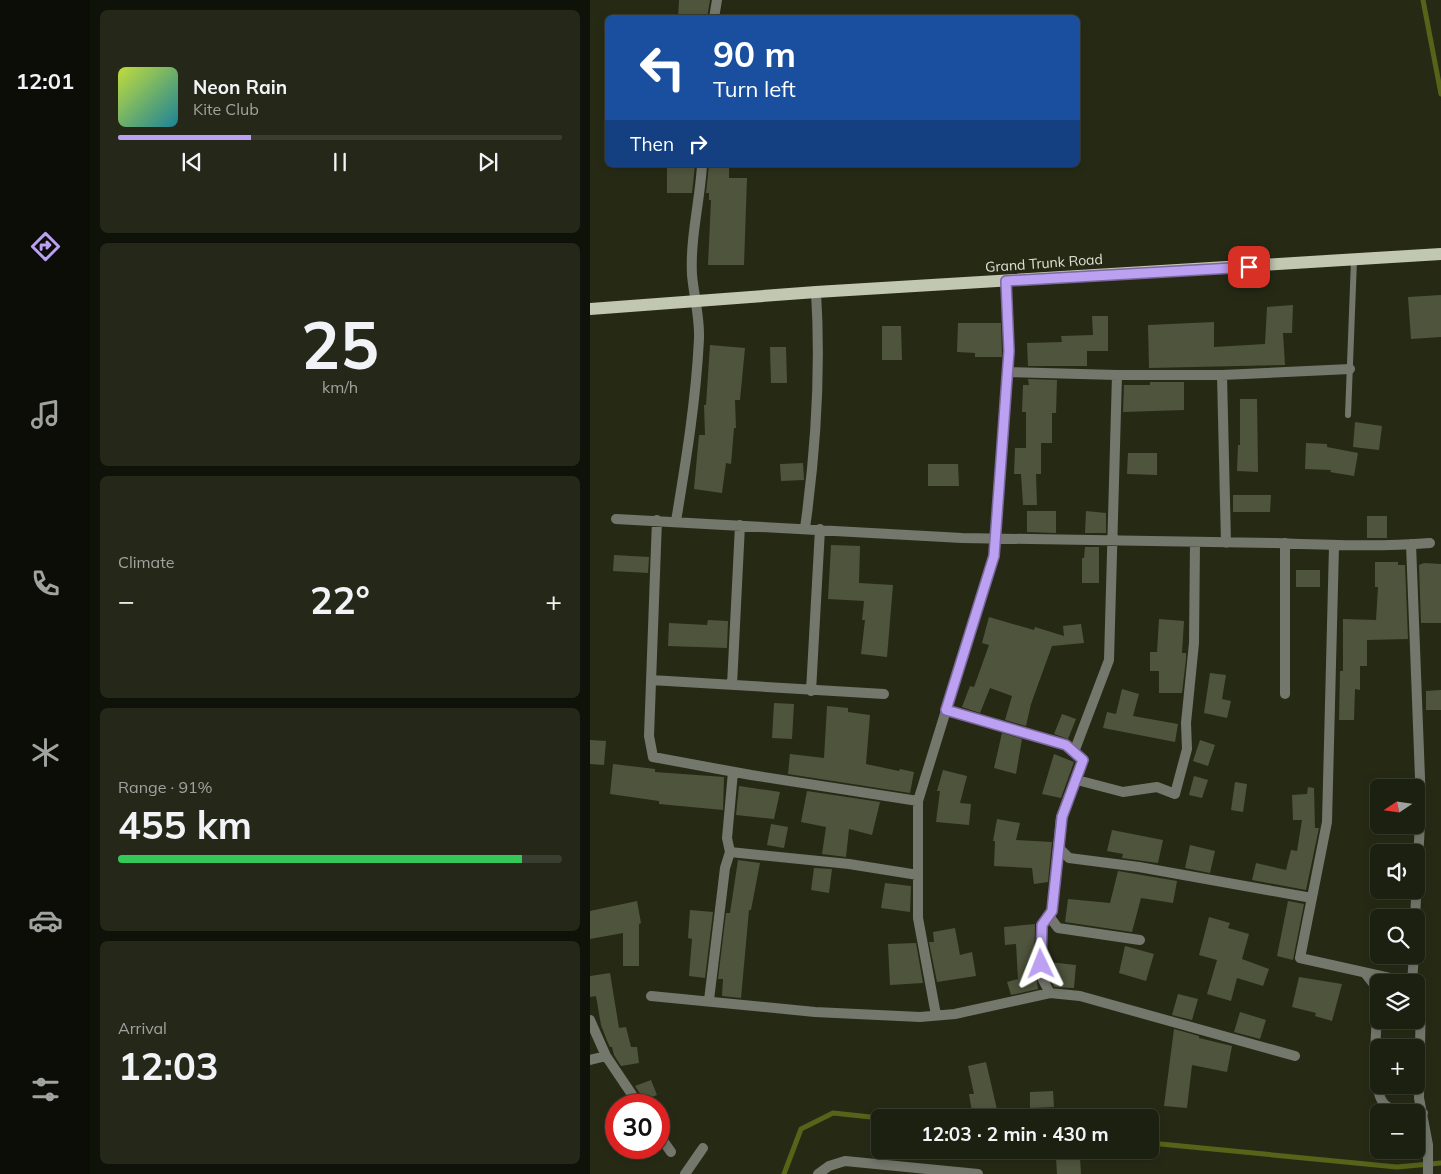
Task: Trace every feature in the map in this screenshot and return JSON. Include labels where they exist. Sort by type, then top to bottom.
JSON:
[{"type":"main road","name":"Grand Trunk Road","points":[[590,309],[816,292],[1441,254]]},
{"type":"street","points":[[714,15],[717,0]]},
{"type":"street","points":[[676,521],[696,377],[700,328],[692,274],[695,223],[702,167]]},
{"type":"street","points":[[936,1015],[918,918],[918,801],[994,556],[1009,351],[1006,281]]},
{"type":"street","points":[[805,528],[817,406],[819,361],[816,292]]},
{"type":"street","points":[[1008,372],[1222,375],[1350,369]]},
{"type":"street","points":[[1074,752],[1109,660],[1117,375]]},
{"type":"street","points":[[1222,375],[1226,543]]},
{"type":"street","points":[[616,518],[996,538],[1334,546],[1430,543]]},
{"type":"street","points":[[658,520],[649,736],[653,756],[733,772],[918,801]]},
{"type":"street","points":[[732,685],[740,525]]},
{"type":"street","points":[[811,691],[820,529]]},
{"type":"street","points":[[1077,780],[1123,792],[1157,787],[1175,794],[1187,750],[1186,722],[1194,643],[1195,542]]},
{"type":"street","points":[[1285,544],[1285,694]]},
{"type":"street","points":[[1411,544],[1421,804],[1416,909]]},
{"type":"street","points":[[1334,546],[1328,822],[1300,958],[1370,974]]},
{"type":"street","points":[[651,680],[884,694]]},
{"type":"street","points":[[946,710],[1066,745],[1083,760],[1062,817],[1052,911],[1042,925],[1040,940],[1044,980],[1050,992]]},
{"type":"street","points":[[709,1000],[725,868],[730,852],[727,838],[733,772]]},
{"type":"street","points":[[1058,847],[1069,858],[1139,867],[1312,898]]},
{"type":"street","points":[[730,852],[849,864],[918,875]]},
{"type":"street","points":[[1049,916],[1058,928],[1140,940]]},
{"type":"street","points":[[1365,973],[1376,986],[1378,997],[1376,1068],[1380,1100],[1384,1104]]},
{"type":"street","points":[[651,996],[709,1000],[814,1012],[920,1017],[955,1014],[1050,992],[1080,996],[1295,1056]]},
{"type":"street","points":[[590,1020],[606,1056],[632,1094]]},
{"type":"street","points":[[1420,1029],[1418,1070],[1421,1104]]},
{"type":"street","points":[[590,1060],[606,1056]]},
{"type":"street","points":[[1425,1126],[1428,1145],[1428,1173]]},
{"type":"street","points":[[685,1174],[703,1148]]},
{"type":"street","points":[[818,1174],[829,1166],[845,1161],[907,1170],[978,1174]]},
{"type":"lane","points":[[1348,415],[1354,260]]},
{"type":"building","points":[[679,0],[710,0],[708,15],[678,15]]},
{"type":"building","points":[[667,167],[695,167],[692,193],[667,193]]},
{"type":"building","points":[[709,167],[729,167],[729,178],[747,178],[744,265],[708,265],[711,200],[709,200],[709,193],[706,193]]},
{"type":"building","points":[[1441,295],[1441,337],[1411,339],[1408,297]]},
{"type":"building","points":[[1293,305],[1292,333],[1283,333],[1285,365],[1149,368],[1148,325],[1214,322],[1214,347],[1265,344],[1267,307]]},
{"type":"building","points":[[1092,316],[1108,316],[1108,351],[1087,351],[1087,366],[1028,366],[1027,343],[1062,342],[1061,336],[1093,335]]},
{"type":"building","points":[[958,323],[1001,323],[1002,357],[975,357],[975,353],[957,352]]},
{"type":"building","points":[[882,326],[901,326],[902,360],[882,360]]},
{"type":"building","points":[[710,345],[745,348],[740,400],[735,400],[736,428],[734,428],[731,464],[726,463],[722,493],[694,489],[699,435],[705,435],[704,405],[706,405]]},
{"type":"building","points":[[770,347],[786,347],[787,383],[771,383]]},
{"type":"building","points":[[1028,379],[1057,380],[1056,413],[1052,413],[1052,443],[1041,443],[1041,474],[1036,474],[1037,505],[1023,505],[1021,474],[1014,474],[1015,448],[1026,448],[1026,412],[1022,412],[1023,385],[1029,385]]},
{"type":"building","points":[[1150,382],[1184,382],[1184,410],[1123,412],[1124,385],[1150,385]]},
{"type":"building","points":[[1240,399],[1257,399],[1258,472],[1237,471],[1238,445],[1240,445]]},
{"type":"building","points":[[1355,422],[1382,426],[1379,450],[1353,447]]},
{"type":"building","points":[[1306,443],[1327,444],[1327,447],[1358,453],[1354,476],[1330,472],[1331,470],[1305,469]]},
{"type":"building","points":[[1128,453],[1157,453],[1157,475],[1127,474]]},
{"type":"building","points":[[803,463],[804,480],[781,481],[780,464]]},
{"type":"building","points":[[928,464],[958,464],[959,486],[928,486]]},
{"type":"building","points":[[1233,495],[1271,495],[1270,512],[1233,512]]},
{"type":"building","points":[[1027,511],[1056,511],[1056,533],[1027,532]]},
{"type":"building","points":[[1086,511],[1106,513],[1106,533],[1085,533]]},
{"type":"building","points":[[1367,516],[1387,516],[1387,538],[1367,538]]},
{"type":"building","points":[[831,545],[860,546],[859,583],[893,585],[887,657],[861,654],[865,620],[862,620],[864,601],[828,599]]},
{"type":"building","points":[[1085,547],[1099,547],[1099,583],[1082,583],[1082,558],[1084,558]]},
{"type":"building","points":[[614,555],[649,557],[648,573],[613,571]]},
{"type":"building","points":[[1375,562],[1398,562],[1398,565],[1405,565],[1408,639],[1367,640],[1367,666],[1360,666],[1360,690],[1355,689],[1354,720],[1339,720],[1340,671],[1343,671],[1343,619],[1376,620],[1378,587],[1375,587]]},
{"type":"building","points":[[1424,563],[1441,564],[1441,623],[1421,623],[1419,565]]},
{"type":"building","points":[[1296,570],[1320,570],[1320,587],[1296,587]]},
{"type":"building","points":[[989,617],[1034,630],[1035,627],[1064,636],[1063,626],[1081,624],[1084,643],[1052,646],[1031,704],[1026,726],[1005,720],[1012,696],[990,688],[980,713],[962,707],[970,686],[974,687],[989,645],[982,643]]},
{"type":"building","points":[[1159,619],[1184,621],[1182,653],[1186,653],[1186,659],[1182,693],[1159,693],[1159,671],[1150,671],[1150,652],[1157,652]]},
{"type":"building","points":[[708,620],[728,621],[727,648],[668,646],[669,623],[707,625]]},
{"type":"building","points":[[1210,673],[1226,675],[1222,699],[1231,701],[1227,718],[1204,713]]},
{"type":"building","points":[[1122,689],[1139,694],[1133,716],[1178,724],[1175,742],[1103,728],[1107,712],[1116,714]]},
{"type":"building","points":[[1441,690],[1441,710],[1426,710],[1426,691]]},
{"type":"building","points":[[774,703],[794,704],[792,739],[772,738]]},
{"type":"building","points":[[827,706],[848,708],[848,712],[870,715],[866,764],[914,772],[910,793],[788,774],[790,754],[824,758]]},
{"type":"building","points":[[1062,714],[1076,719],[1068,739],[1054,734]]},
{"type":"building","points":[[1002,733],[1022,739],[1016,774],[994,768]]},
{"type":"building","points":[[590,740],[606,741],[604,765],[590,764]]},
{"type":"building","points":[[1200,740],[1215,745],[1208,766],[1193,761]]},
{"type":"building","points":[[1054,754],[1074,762],[1061,798],[1042,794]]},
{"type":"building","points":[[613,764],[655,769],[655,772],[724,777],[723,810],[659,804],[659,801],[610,794]]},
{"type":"building","points":[[943,770],[967,776],[960,803],[971,804],[969,825],[936,822],[940,791],[937,791]]},
{"type":"building","points":[[1194,776],[1208,780],[1202,798],[1189,795]]},
{"type":"building","points":[[1235,782],[1247,784],[1243,812],[1231,810]]},
{"type":"building","points":[[739,786],[780,792],[774,819],[736,815]]},
{"type":"building","points":[[1308,787],[1314,788],[1315,828],[1319,828],[1306,890],[1252,880],[1256,863],[1286,870],[1291,850],[1297,851],[1302,820],[1293,820],[1292,795],[1307,794]]},
{"type":"building","points":[[807,791],[880,802],[872,835],[849,829],[846,857],[822,854],[826,827],[801,822]]},
{"type":"building","points":[[997,819],[1020,823],[1016,840],[1052,842],[1048,882],[1034,884],[1032,868],[994,866],[995,841],[993,841]]},
{"type":"building","points":[[771,824],[788,827],[784,848],[767,845]]},
{"type":"building","points":[[1112,830],[1163,840],[1158,863],[1122,858],[1123,854],[1107,851]]},
{"type":"building","points":[[1190,845],[1215,851],[1210,873],[1185,868]]},
{"type":"building","points":[[738,860],[760,863],[751,910],[749,910],[741,998],[722,996],[723,979],[718,979],[726,913],[730,913]]},
{"type":"building","points":[[814,868],[832,869],[829,893],[811,890]]},
{"type":"building","points":[[1118,871],[1177,881],[1173,903],[1141,898],[1132,932],[1065,922],[1068,899],[1110,903]]},
{"type":"building","points":[[885,883],[911,886],[910,912],[881,908]]},
{"type":"building","points":[[637,901],[641,923],[639,924],[639,966],[623,966],[623,933],[590,939],[590,911]]},
{"type":"building","points":[[1288,901],[1304,904],[1293,960],[1277,956]]},
{"type":"building","points":[[690,910],[713,912],[705,978],[689,976],[692,939],[688,938]]},
{"type":"building","points":[[1209,917],[1230,923],[1228,928],[1249,934],[1242,959],[1269,969],[1263,986],[1237,978],[1231,1001],[1207,994],[1217,960],[1199,955]]},
{"type":"building","points":[[1035,924],[1034,964],[1038,989],[1011,995],[1007,982],[1018,979],[1016,944],[1005,945],[1004,927]]},
{"type":"building","points":[[955,928],[960,955],[972,952],[976,976],[937,982],[929,942],[934,942],[933,932]]},
{"type":"building","points":[[916,943],[923,983],[890,985],[888,944]]},
{"type":"building","points":[[1125,946],[1154,954],[1146,981],[1119,973]]},
{"type":"building","points":[[1048,962],[1076,965],[1074,988],[1054,987],[1050,978]]},
{"type":"building","points":[[610,973],[619,1028],[626,1027],[631,1047],[637,1047],[639,1063],[621,1066],[614,1055],[612,1047],[608,1043],[601,1025],[596,996],[590,997],[590,976]]},
{"type":"building","points":[[1299,977],[1342,984],[1332,1021],[1315,1016],[1316,1013],[1292,1007]]},
{"type":"building","points":[[1178,994],[1198,999],[1192,1020],[1172,1015]]},
{"type":"building","points":[[1240,1012],[1266,1020],[1260,1039],[1234,1032]]},
{"type":"building","points":[[1174,1029],[1199,1036],[1199,1038],[1232,1046],[1227,1072],[1192,1065],[1187,1108],[1164,1106]]},
{"type":"building","points":[[986,1062],[997,1109],[972,1109],[969,1094],[974,1094],[968,1066]]},
{"type":"building","points":[[651,1080],[657,1094],[640,1094],[635,1086]]},
{"type":"building","points":[[1053,1091],[1054,1107],[1030,1108],[1030,1092]]},
{"type":"building","points":[[1056,1159],[1080,1159],[1081,1174],[1057,1174]]},
{"type":"waterway","points":[[1423,0],[1441,94]]},
{"type":"waterway","points":[[784,1174],[801,1129],[833,1113],[871,1117]]},
{"type":"waterway","points":[[1159,1144],[1397,1167],[1441,1163]]},
{"type":"route","points":[[1041,964],[1040,940],[1042,925],[1052,911],[1062,817],[1083,760],[1066,745],[946,710],[994,556],[1000,450],[1009,351],[1006,281],[1249,267]]}]
